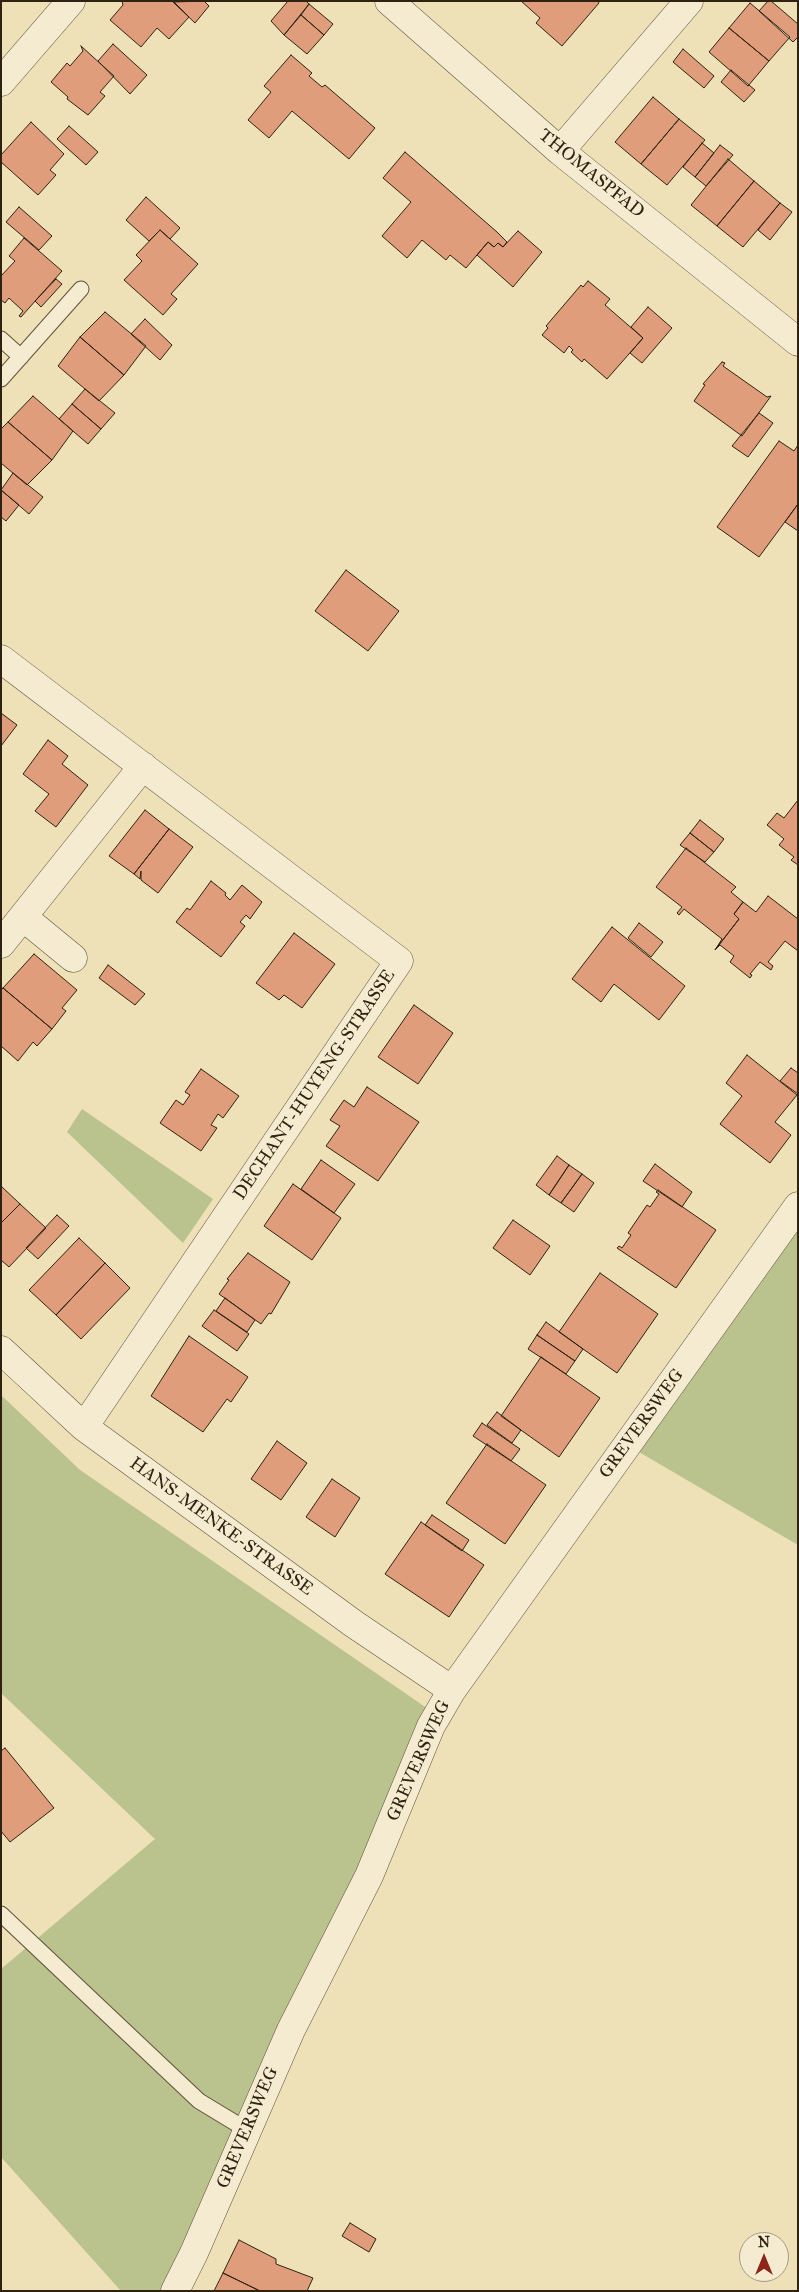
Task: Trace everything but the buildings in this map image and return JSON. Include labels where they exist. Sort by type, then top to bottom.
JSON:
[{"type":"street","points":[[1,82],[71,1]]},
{"type":"street","name":"THOMASPFAD","points":[[389,1],[560,151],[798,342]]},
{"type":"street","points":[[560,151],[689,1]]},
{"type":"street","name":"DECHANT-HUYENG-STRASSE","points":[[1,659],[400,961],[84,1427]]},
{"type":"street","points":[[1,944],[143,766]]},
{"type":"street","points":[[23,917],[73,958]]},
{"type":"street","name":"GREVERSWEG","points":[[175,2291],[194,2253],[291,2030],[369,1876],[431,1726],[452,1690],[798,1206]]},
{"type":"street","name":"HANS-MENKE-STRASSE","points":[[1,1350],[84,1427],[354,1624],[452,1690]]},
{"type":"lane","points":[[1,379],[81,290]]},
{"type":"lane","points":[[1,339],[21,357]]},
{"type":"lane","points":[[1,1914],[198,2101],[247,2130]]},
{"type":"green space","points":[[82,1109],[213,1199],[183,1243],[67,1132]]},
{"type":"green space","points":[[798,1206],[798,1545],[627,1445]]},
{"type":"green space","points":[[1,1395],[80,1470],[437,1715],[175,2291],[121,2291],[1,2157],[1,1969],[155,1839],[1,1693]]}]
